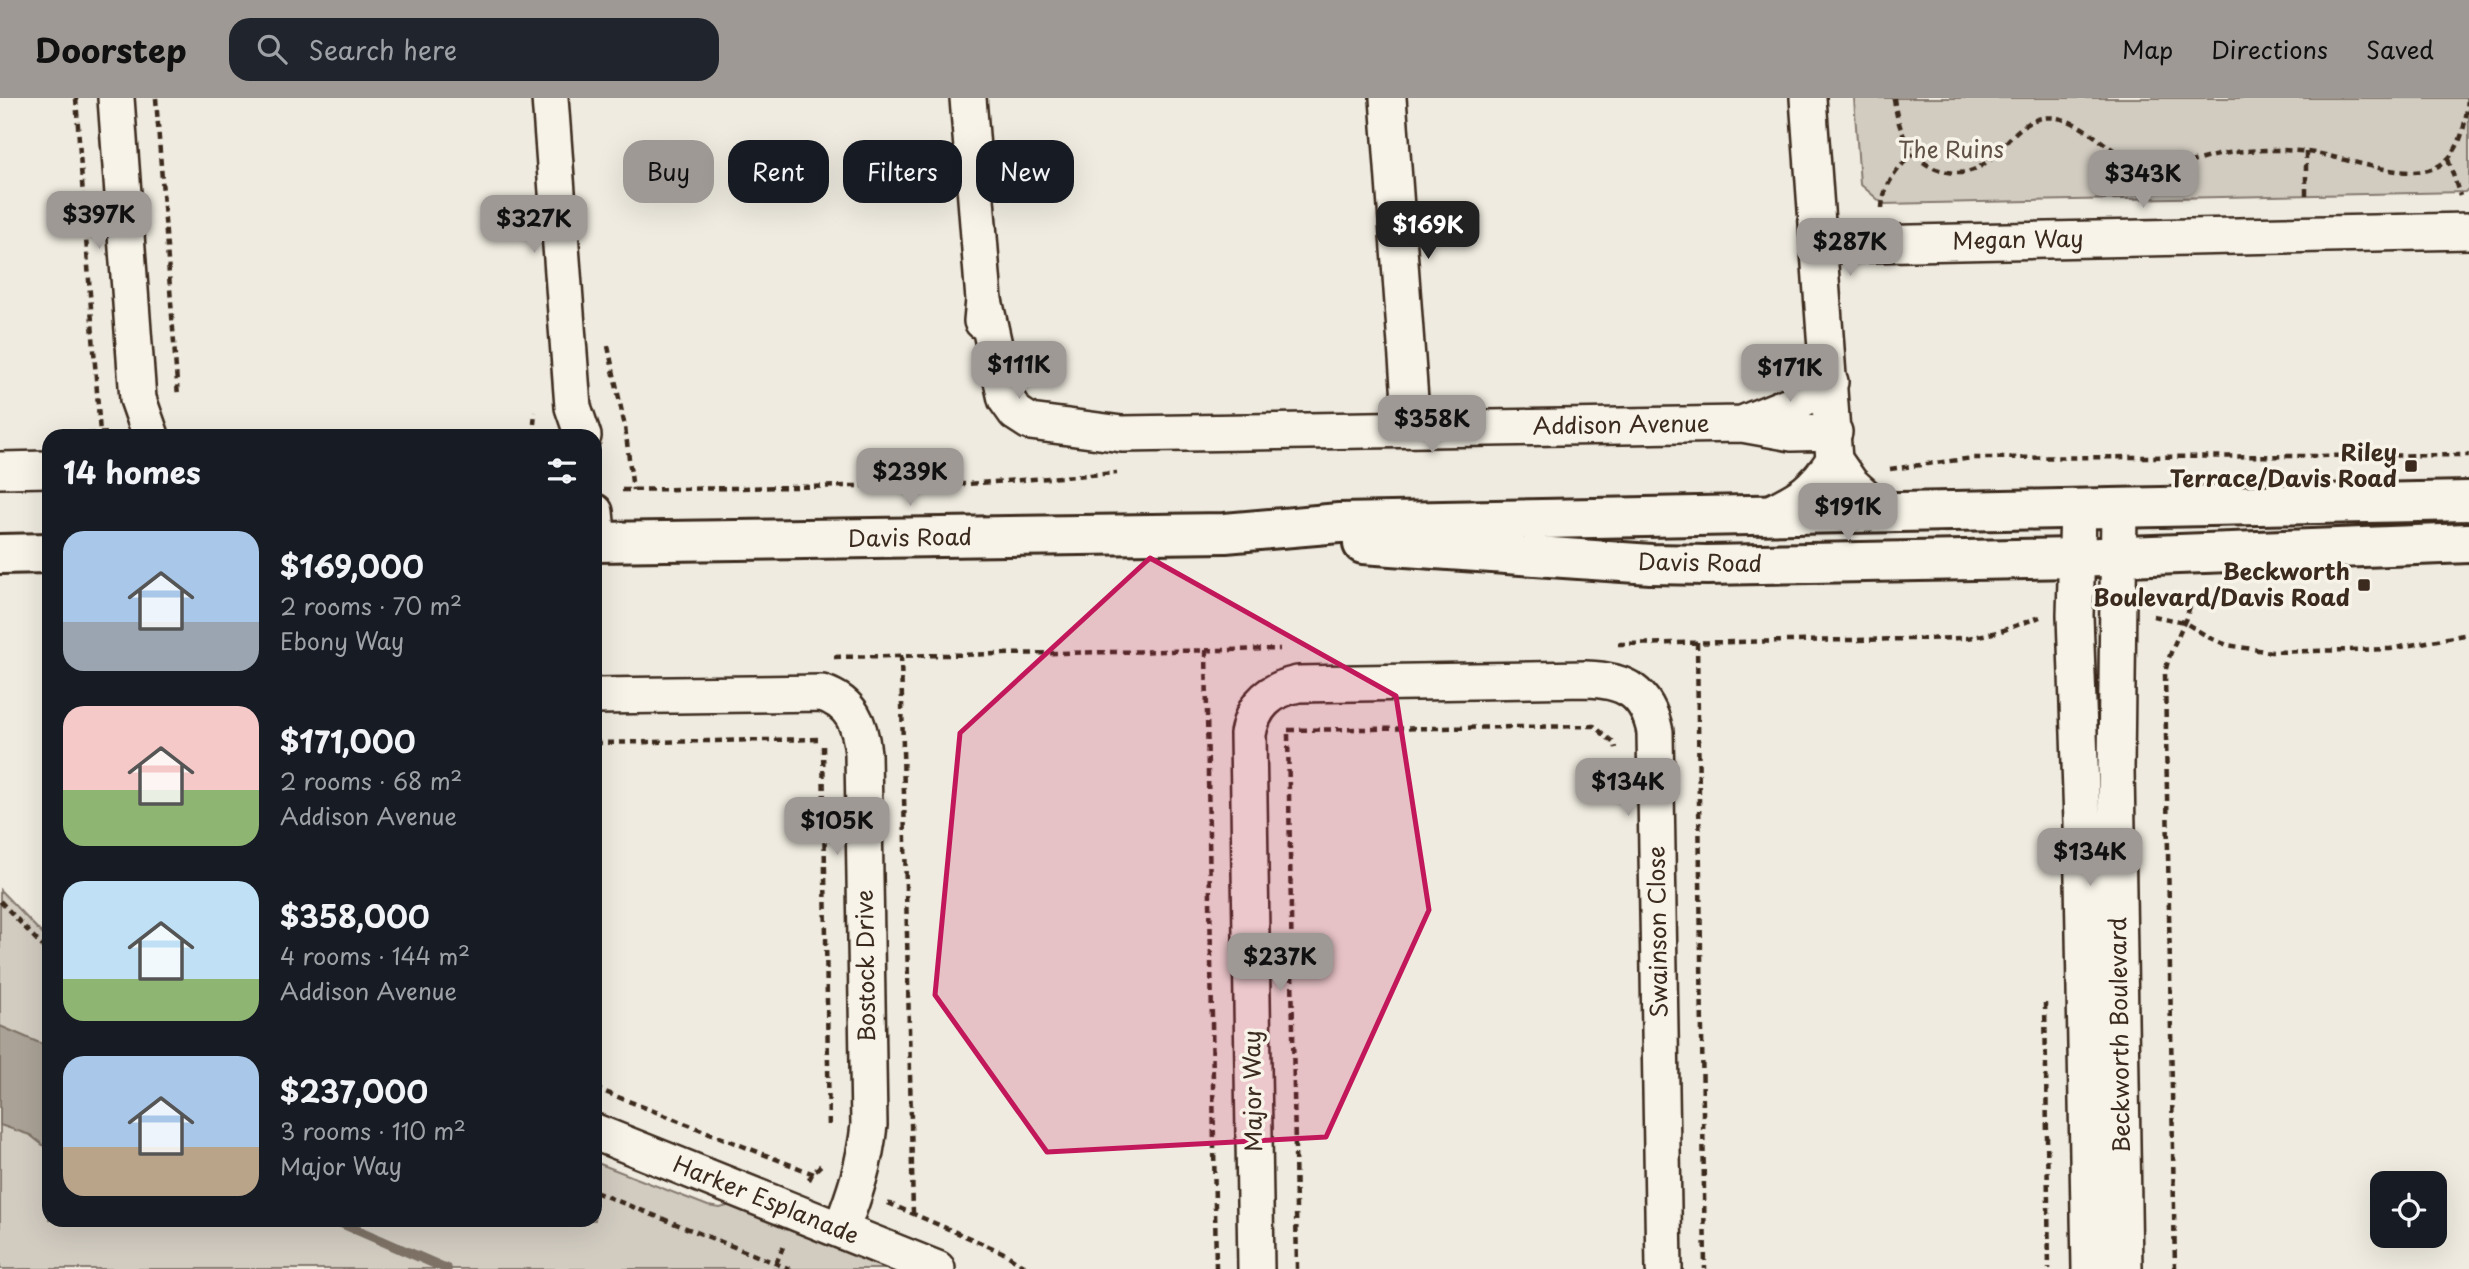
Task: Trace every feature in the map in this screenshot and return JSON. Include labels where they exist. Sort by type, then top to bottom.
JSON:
[{"type":"main road","name":"Davis Road","points":[[1225,533],[1339,523],[2469,501]]},
{"type":"main road","name":"Davis Road","points":[[602,522],[1225,533],[1444,551],[1651,564],[1720,565],[2075,558],[2469,543]]},
{"type":"main road","points":[[0,554],[42,553]]},
{"type":"street","points":[[116,98],[139,427]]},
{"type":"street","points":[[550,98],[574,426]]},
{"type":"street","name":"Addison Avenue","points":[[968,98],[984,300],[980,367],[982,387],[989,407],[1002,424],[1021,438],[1044,445],[1072,461],[1122,434]]},
{"type":"street","points":[[1388,98],[1412,428]]},
{"type":"street","points":[[1808,98],[1834,446],[1850,483],[1870,501],[1878,513]]},
{"type":"street","name":"Megan Way","points":[[1819,245],[2469,231]]},
{"type":"street","name":"Addison Avenue","points":[[984,300],[1006,399],[1016,413],[1030,422],[1042,425],[1071,426],[1122,434],[1742,424],[1792,433],[1834,446]]},
{"type":"street","name":"Addison Avenue","points":[[1742,424],[1798,401],[1830,382]]},
{"type":"street","points":[[1765,516],[1801,497],[1819,483],[1834,446]]},
{"type":"street","points":[[0,470],[42,469]]},
{"type":"street","name":"Beckworth Boulevard","points":[[2119,508],[2116,769],[2124,1269]]},
{"type":"street","name":"Beckworth Boulevard","points":[[2078,509],[2075,558],[2090,1269]]},
{"type":"street","name":"Swainson Close","points":[[1258,705],[1271,693],[1297,684],[1607,680],[1624,685],[1648,707],[1655,732],[1664,1269]]},
{"type":"street","points":[[602,696],[822,693]]},
{"type":"street","name":"Bostock Drive","points":[[822,693],[840,702],[856,718],[861,732],[863,753],[869,1125],[857,1189],[841,1229]]},
{"type":"street","name":"Major Way","points":[[1256,1269],[1248,734],[1251,718],[1258,705]]},
{"type":"street","name":"Harker Esplanade","points":[[602,1135],[937,1269]]},
{"type":"path","points":[[76,98],[139,427]]},
{"type":"path","points":[[139,427],[156,98]]},
{"type":"path","points":[[1894,98],[1900,128],[1913,152],[1927,166],[1940,171],[1966,171],[1980,167],[1989,162],[2021,126],[2043,118],[2055,118],[2083,129],[2115,153],[2150,166],[2167,166],[2244,152],[2306,152],[2401,173],[2428,171],[2448,159],[2463,131],[2468,98]]},
{"type":"path","points":[[2306,152],[2306,235]]},
{"type":"path","points":[[606,337],[625,428],[633,490]]},
{"type":"path","points":[[120,429],[139,427]]},
{"type":"path","points":[[1834,446],[1868,472],[1973,458],[2469,455]]},
{"type":"path","points":[[2193,457],[2193,507]]},
{"type":"path","points":[[602,522],[633,490],[966,484],[1072,461],[1123,472]]},
{"type":"path","points":[[2175,1269],[2165,674],[2168,654],[2192,603],[2193,553]]},
{"type":"path","points":[[1697,642],[1705,1269]]},
{"type":"path","points":[[1206,650],[1216,1269]]},
{"type":"path","points":[[901,654],[913,1214]]},
{"type":"path","points":[[1288,686],[1297,1269]]},
{"type":"path","points":[[822,693],[829,1130]]},
{"type":"path","points":[[1288,730],[1594,726],[1615,744],[1616,758]]},
{"type":"path","points":[[602,743],[822,738]]},
{"type":"path","points":[[0,901],[42,946]]},
{"type":"path","points":[[602,1090],[812,1174],[857,1189],[1002,1252],[1029,1269]]},
{"type":"path","points":[[776,1264],[812,1174],[829,1157]]},
{"type":"path","points":[[602,1195],[790,1269]]},
{"type":"highlighted area","points":[[1150,558],[1396,696],[1429,910],[1326,1137],[1047,1152],[935,995],[960,733]]},
{"type":"green space","name":"The Ruins","points":[[1854,98],[2469,98],[2469,188],[2465,192],[1883,204],[1860,184]]},
{"type":"green space","points":[[0,890],[42,934],[42,1227],[602,1227],[602,1165],[708,1206],[720,1208],[735,1204],[898,1269],[0,1269]]},
{"type":"shaded area","points":[[0,1026],[42,1044],[42,1144],[30,1135],[0,1125]]},
{"type":"waterway","points":[[350,1227],[447,1269]]},
{"type":"place","name":"Riley Terrace/Davis Road","points":[[2411,466]]},
{"type":"place","name":"Beckworth Boulevard/Davis Road","points":[[2364,585]]}]
